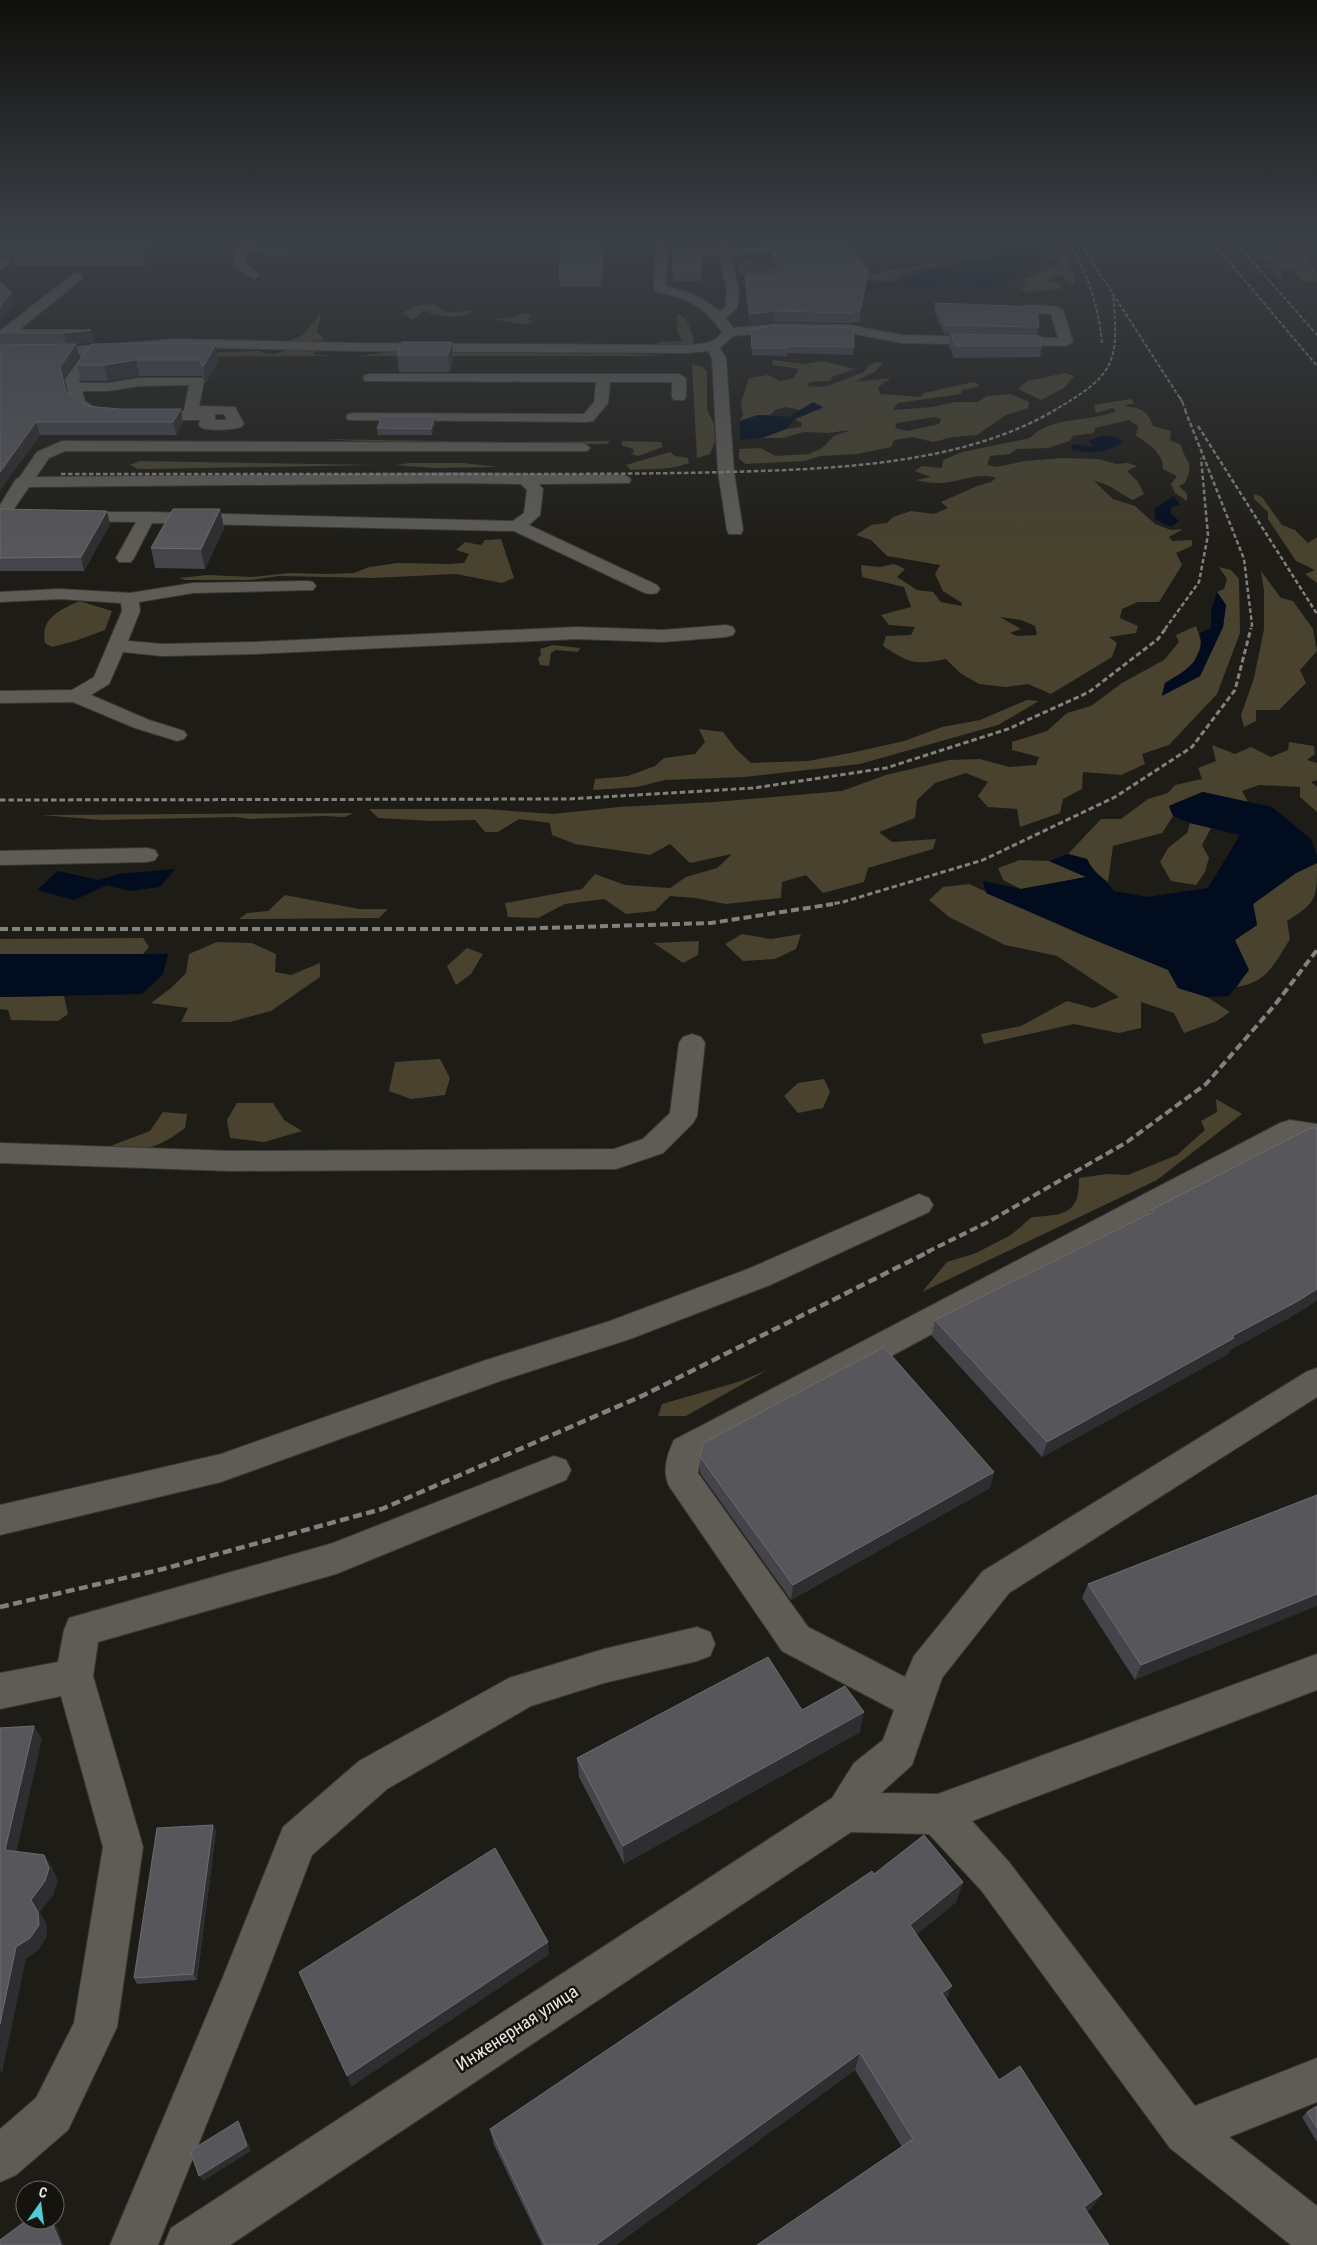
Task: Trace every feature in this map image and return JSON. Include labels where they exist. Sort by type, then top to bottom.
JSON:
[{"type":"street","points":[[0,351],[88,350],[176,343],[353,347],[678,349],[713,347],[722,343]]},
{"type":"street","points":[[353,347],[347,357],[370,378],[553,377],[603,380],[679,378],[679,397]]},
{"type":"street","points":[[713,347],[719,358],[726,472],[735,530]]},
{"type":"street","points":[[73,387],[108,387],[139,382],[197,382],[191,410],[230,410],[236,424],[207,425],[208,415],[123,416],[94,414],[78,403],[73,387],[72,379],[87,359],[88,350]]},
{"type":"street","points":[[347,432],[370,378]]},
{"type":"street","points":[[354,417],[588,418],[601,403],[603,380]]},
{"type":"street","points":[[1,515],[22,482],[43,455],[62,446],[582,448]]},
{"type":"street","points":[[22,482],[444,478],[623,480]]},
{"type":"street","points":[[517,526],[532,515],[536,489],[526,480]]},
{"type":"street","points":[[1,515],[21,515]]},
{"type":"street","points":[[60,516],[517,526],[651,588]]},
{"type":"street","points":[[125,558],[147,517]]},
{"type":"street","points":[[0,597],[60,594],[130,598],[193,588],[307,586]]},
{"type":"street","points":[[76,696],[102,680],[131,611],[130,598]]},
{"type":"street","points":[[116,646],[162,650],[245,649],[487,636],[577,633],[663,636],[726,631]]},
{"type":"street","points":[[0,697],[76,696],[142,724],[176,734]]},
{"type":"street","points":[[0,858],[147,856]]},
{"type":"street","points":[[0,1153],[101,1160],[240,1162],[616,1159],[653,1146],[683,1116],[692,1043]]},
{"type":"street","points":[[915,1701],[795,1639],[680,1476],[686,1450],[1290,1130],[1317,1134]]},
{"type":"street","points":[[0,1520],[221,1468],[494,1370],[619,1330],[759,1277],[919,1205]]},
{"type":"street","points":[[846,1812],[868,1777],[898,1752],[927,1668],[996,1582],[1317,1381]]},
{"type":"street","points":[[0,2158],[52,2114],[95,2027],[97,2018],[123,1848],[74,1676],[82,1630],[336,1558],[554,1470]]},
{"type":"street","points":[[134,2245],[243,1981],[297,1840],[373,1775],[522,1691],[604,1666],[697,1644]]},
{"type":"street","points":[[846,1812],[938,1814],[1317,1672]]},
{"type":"street","points":[[0,1691],[74,1676]]},
{"type":"street","name":"Инженерная улица","points":[[188,2245],[846,1812]]},
{"type":"street","points":[[938,1814],[995,1876],[1186,2132],[1317,2236]]},
{"type":"street","points":[[1186,2132],[1317,2080]]},
{"type":"shaded area","points":[[658,343],[692,343],[683,346],[654,345]]},
{"type":"shaded area","points":[[290,349],[317,349],[313,354],[329,356],[104,357],[259,351],[274,354]]},
{"type":"shaded area","points":[[388,352],[543,352],[590,354],[603,352],[665,356],[360,356]]},
{"type":"shaded area","points":[[772,360],[805,364],[822,361],[855,369],[832,377],[831,381],[809,382],[808,386],[816,387],[830,385],[864,372],[868,366],[876,362],[883,363],[876,371],[855,382],[891,378],[878,387],[880,394],[920,397],[923,393],[974,382],[980,386],[962,390],[961,394],[898,403],[893,410],[933,407],[955,402],[977,402],[988,396],[1010,394],[1029,402],[1028,408],[1006,415],[977,435],[953,437],[933,442],[913,437],[894,440],[891,447],[857,454],[820,456],[804,461],[746,464],[739,459],[739,449],[760,448],[776,456],[809,454],[822,448],[834,436],[851,430],[828,433],[804,432],[783,438],[762,438],[786,429],[801,427],[802,423],[795,419],[823,408],[813,403],[800,410],[786,407],[775,410],[770,415],[758,415],[740,421],[743,415],[741,403],[749,378],[768,375],[780,381],[793,378],[799,369],[773,365]],"holes":[[[934,417],[941,419],[939,424],[907,431],[895,428],[897,423]]]},
{"type":"shaded area","points":[[692,364],[703,367],[707,372],[707,409],[714,424],[715,441],[710,454],[697,458]]},
{"type":"shaded area","points":[[1065,373],[1074,376],[1064,388],[1041,400],[1018,389],[1027,381]]},
{"type":"shaded area","points":[[1131,399],[1134,403],[1123,406],[1142,410],[1148,416],[1153,426],[1171,431],[1170,440],[1181,445],[1189,463],[1188,476],[1185,483],[1179,486],[1187,494],[1187,501],[1175,493],[1171,484],[1177,476],[1163,469],[1161,458],[1150,446],[1136,436],[1138,426],[1129,420],[1095,428],[1094,433],[1073,436],[1070,441],[1048,448],[1017,449],[1010,454],[990,456],[987,465],[997,467],[1025,461],[1062,458],[1099,459],[1116,464],[1128,463],[1137,466],[1127,471],[1138,482],[1144,494],[1133,500],[1110,486],[1094,481],[1113,499],[1135,506],[1155,524],[1171,530],[1183,529],[1169,537],[1172,541],[1192,540],[1192,546],[1176,553],[1182,565],[1159,602],[1138,602],[1122,609],[1120,618],[1138,626],[1136,633],[1109,637],[1117,643],[1112,657],[1051,694],[1028,684],[1006,687],[979,684],[960,673],[946,659],[913,662],[883,646],[886,636],[911,635],[915,627],[889,625],[881,615],[911,607],[904,587],[862,577],[861,565],[880,567],[894,564],[905,569],[897,577],[917,590],[933,592],[941,602],[961,606],[962,603],[943,591],[935,574],[940,565],[887,556],[871,540],[856,535],[871,525],[887,523],[893,517],[911,511],[934,514],[948,508],[941,502],[991,482],[996,478],[982,476],[944,483],[916,480],[931,477],[915,471],[922,466],[942,468],[943,460],[962,452],[1030,438],[1049,426],[1105,415],[1116,411],[1113,408],[1096,413],[1094,405]],"holes":[[[1000,617],[1021,620],[1035,626],[1037,635],[1017,636],[1010,633],[1021,629]]]},
{"type":"shaded area","points":[[318,439],[506,442],[610,441],[607,444],[499,444]]},
{"type":"shaded area","points":[[623,441],[661,442],[663,447],[638,456],[631,454],[634,452],[633,449],[621,445]]},
{"type":"shaded area","points":[[670,452],[675,456],[688,458],[689,463],[667,468],[631,470],[626,465]]},
{"type":"shaded area","points":[[139,461],[377,465],[138,469],[130,465]]},
{"type":"shaded area","points":[[410,463],[463,463],[499,467],[433,468],[395,465]]},
{"type":"shaded area","points":[[1254,494],[1262,497],[1282,525],[1295,530],[1308,543],[1317,537],[1317,583],[1305,574],[1315,570],[1296,561],[1268,519],[1268,512],[1254,499]]},
{"type":"shaded area","points":[[501,539],[514,578],[502,583],[456,574],[373,578],[279,576],[250,580],[185,580],[179,578],[208,575],[252,577],[290,573],[354,573],[369,567],[398,563],[464,563],[469,554],[456,550],[465,542],[481,545],[485,540]]},
{"type":"shaded area","points":[[1219,567],[1231,570],[1239,579],[1240,633],[1217,694],[1169,745],[1142,754],[1145,764],[1121,775],[1083,772],[1082,789],[1063,799],[1060,813],[1020,827],[1017,809],[988,807],[978,796],[988,782],[966,773],[935,783],[917,800],[915,818],[879,832],[892,842],[936,839],[933,849],[868,868],[864,882],[823,893],[806,875],[782,882],[781,898],[726,904],[695,898],[670,896],[655,911],[626,914],[604,899],[565,904],[538,918],[508,917],[505,903],[582,889],[595,874],[625,885],[670,888],[686,877],[717,868],[732,854],[690,863],[670,844],[650,855],[575,844],[552,835],[550,823],[519,819],[498,832],[485,832],[475,820],[432,821],[378,818],[369,809],[486,809],[553,814],[619,807],[715,802],[842,791],[886,775],[949,760],[980,759],[1009,767],[1036,765],[1039,757],[1012,750],[1012,742],[1047,731],[1067,713],[1091,706],[1122,683],[1164,660],[1179,642],[1176,635],[1196,626],[1202,644],[1191,668],[1165,683],[1162,695],[1200,676],[1223,627],[1226,605],[1217,592],[1224,589],[1227,579]]},
{"type":"shaded area","points":[[1261,571],[1281,598],[1293,601],[1313,629],[1317,651],[1300,670],[1306,683],[1279,710],[1256,710],[1256,721],[1244,727],[1241,715],[1254,678],[1264,629],[1264,591]]},
{"type":"shaded area","points":[[79,601],[112,611],[105,630],[52,647],[45,643],[44,634],[48,621],[58,612]]},
{"type":"shaded area","points":[[553,645],[580,648],[578,652],[556,650],[551,653],[549,666],[540,665],[538,658],[541,655],[540,649]]},
{"type":"shaded area","points":[[1027,700],[1039,701],[998,725],[860,764],[745,777],[665,780],[637,787],[593,790],[595,779],[628,776],[655,766],[664,758],[695,754],[705,742],[699,729],[723,732],[736,749],[751,763],[808,761],[904,741],[942,727],[980,720]]},
{"type":"shaded area","points":[[1289,742],[1314,746],[1315,754],[1307,760],[1317,763],[1317,780],[1311,782],[1317,787],[1317,812],[1300,797],[1300,787],[1259,785],[1242,791],[1248,802],[1202,792],[1169,806],[1173,816],[1162,833],[1113,846],[1108,882],[1092,870],[1087,859],[1068,854],[1101,819],[1121,819],[1148,799],[1168,793],[1175,785],[1202,779],[1198,768],[1216,761],[1212,745],[1235,754],[1251,747],[1271,757],[1288,750]]},
{"type":"shaded area","points":[[353,813],[345,817],[102,820],[41,815]]},
{"type":"shaded area","points":[[1190,823],[1211,828],[1202,845],[1209,858],[1205,872],[1196,885],[1171,881],[1160,862],[1168,848],[1187,833]]},
{"type":"shaded area","points":[[1020,860],[1049,861],[1087,877],[1021,889],[1003,880],[998,868]]},
{"type":"shaded area","points":[[1317,863],[1317,885],[1313,898],[1310,904],[1287,921],[1290,939],[1275,964],[1256,981],[1237,987],[1248,970],[1234,940],[1257,925],[1253,904],[1296,873]]},
{"type":"shaded area","points":[[969,884],[1085,936],[1169,970],[1178,988],[1207,997],[1230,1012],[1217,1021],[1184,1033],[1174,1013],[1141,1002],[1141,1028],[1119,1033],[1074,1024],[984,1044],[981,1034],[1021,1026],[1067,1001],[1093,1008],[1119,997],[1057,956],[1005,945],[949,917],[929,900],[943,887]]},
{"type":"shaded area","points":[[285,895],[359,909],[388,909],[379,918],[239,919],[247,913],[268,911]]},
{"type":"shaded area","points":[[742,934],[771,939],[801,934],[796,949],[775,959],[743,961],[725,944]]},
{"type":"shaded area","points":[[143,938],[149,947],[143,954],[0,954],[0,939]]},
{"type":"shaded area","points":[[699,941],[698,955],[683,963],[654,943]]},
{"type":"shaded area","points":[[217,942],[252,943],[276,954],[275,972],[291,975],[320,963],[320,977],[271,1011],[230,1022],[181,1022],[188,1008],[151,1003],[171,988],[186,973],[189,954]]},
{"type":"shaded area","points":[[467,948],[483,954],[471,974],[456,985],[447,966]]},
{"type":"shaded area","points":[[64,996],[68,1014],[58,1021],[11,1020],[8,1010],[0,1009],[0,997]]},
{"type":"shaded area","points":[[440,1059],[450,1078],[445,1095],[411,1099],[389,1091],[395,1062]]},
{"type":"shaded area","points":[[824,1079],[830,1092],[823,1108],[798,1113],[784,1096],[798,1083]]},
{"type":"shaded area","points":[[1216,1099],[1242,1114],[1157,1180],[922,1292],[947,1262],[976,1253],[1011,1235],[1032,1217],[1061,1214],[1067,1211],[1073,1206],[1076,1199],[1079,1190],[1079,1178],[1107,1174],[1128,1175],[1177,1155],[1205,1130],[1201,1121],[1217,1112]]},
{"type":"shaded area","points":[[237,1103],[273,1103],[284,1120],[302,1131],[264,1142],[230,1138],[227,1120]]},
{"type":"shaded area","points":[[163,1112],[187,1114],[185,1128],[166,1141],[150,1147],[110,1146],[150,1131]]},
{"type":"shaded area","points":[[808,1347],[686,1416],[658,1416],[662,1404],[738,1382],[767,1370]]},
{"type":"water","points":[[813,402],[823,407],[795,419],[786,429],[762,438],[740,440],[740,421],[758,415],[789,417]]},
{"type":"water","points":[[1101,436],[1115,437],[1123,442],[1099,452],[1072,450],[1072,444],[1094,447],[1088,441]]},
{"type":"water","points":[[1174,496],[1180,505],[1172,507],[1170,513],[1179,521],[1171,527],[1155,519],[1154,509]]},
{"type":"water","points":[[1217,592],[1226,605],[1223,627],[1200,676],[1162,696],[1165,683],[1180,674],[1196,658],[1201,643],[1200,633],[1211,628],[1211,611]]},
{"type":"water","points":[[1203,792],[1272,807],[1311,839],[1317,856],[1317,863],[1296,873],[1253,904],[1257,925],[1235,940],[1249,970],[1229,996],[1207,997],[1178,988],[1168,970],[986,893],[983,881],[1021,889],[1086,877],[1049,861],[1068,854],[1087,859],[1093,869],[1114,891],[1147,897],[1208,888],[1240,835],[1190,823],[1173,816],[1169,806]]},
{"type":"water","points":[[175,869],[160,887],[129,891],[107,885],[74,900],[37,890],[58,871],[98,880],[119,874]]},
{"type":"water","points":[[0,954],[168,954],[163,974],[142,994],[0,997]]},
{"type":"building","points":[[402,343],[452,343],[448,355],[397,355]]},
{"type":"building","points":[[752,343],[854,343],[854,347],[787,346],[788,348],[752,348]]},
{"type":"building","points":[[955,343],[1041,343],[1042,346],[956,346]]},
{"type":"building","points":[[76,344],[60,367],[66,391],[86,406],[120,409],[181,409],[173,422],[36,422],[0,472],[0,345]]},
{"type":"building","points":[[92,344],[216,344],[203,367],[199,360],[136,360],[104,365],[78,365]]},
{"type":"building","points":[[382,416],[435,416],[431,429],[377,428]]},
{"type":"building","points":[[0,509],[107,511],[81,557],[0,558]]},
{"type":"building","points":[[173,509],[220,509],[201,549],[151,548]]},
{"type":"building","points":[[1310,1128],[1317,1128],[1317,1289],[1232,1336],[1234,1338],[1047,1442],[935,1320],[1153,1212],[1151,1210]]},
{"type":"building","points":[[884,1347],[994,1472],[793,1585],[700,1457],[703,1443]]},
{"type":"building","points":[[1317,1495],[1317,1594],[1141,1665],[1088,1584]]},
{"type":"building","points":[[768,1657],[802,1710],[845,1686],[864,1712],[623,1846],[577,1758]]},
{"type":"building","points":[[34,1726],[5,1850],[44,1855],[49,1868],[45,1881],[31,1900],[38,1912],[39,1925],[30,1938],[16,1947],[0,2024],[0,1728]]},
{"type":"building","points":[[213,1825],[193,1974],[134,1978],[157,1828]]},
{"type":"building","points":[[924,1835],[963,1882],[910,1925],[952,1986],[942,1993],[999,2080],[1020,2066],[1102,2194],[1084,2207],[1109,2245],[757,2245],[913,2139],[860,2053],[596,2245],[545,2245],[490,2129],[872,1871],[874,1874]]},
{"type":"building","points":[[495,1848],[548,1942],[347,2076],[299,1972]]},
{"type":"building","points":[[1317,2106],[1317,2128],[1307,2112]]},
{"type":"building","points":[[238,2121],[247,2146],[199,2176],[191,2153],[193,2149]]},
{"type":"building","points":[[15,2229],[55,2230],[61,2245],[0,2245],[0,2240]]},
{"type":"railway","points":[[1053,411],[1089,388],[1100,377],[1108,366],[1114,343]]},
{"type":"railway","points":[[1144,343],[1182,401]]},
{"type":"railway","points":[[1297,343],[1317,366]]},
{"type":"railway","points":[[1180,397],[1182,401]]},
{"type":"railway","points":[[1182,401],[1186,411]]},
{"type":"railway","points":[[1185,410],[1244,559],[1251,629]]},
{"type":"railway","points":[[61,474],[608,474],[810,469],[853,466],[938,453],[979,442],[1019,428],[1053,411]]},
{"type":"railway","points":[[1198,426],[1317,614]]},
{"type":"railway","points":[[1165,629],[1199,582],[1208,535],[1201,458]]},
{"type":"railway","points":[[0,800],[568,799],[754,788],[886,768],[1008,729],[1089,692],[1158,639],[1166,628]]},
{"type":"railway","points":[[826,905],[843,902],[983,860],[1115,797],[1192,747],[1235,690],[1251,628]]},
{"type":"railway","points":[[0,929],[510,929],[711,923],[833,904]]},
{"type":"railway","points":[[927,1252],[988,1222],[1127,1142],[1206,1084],[1274,1006],[1317,950]]},
{"type":"railway","points":[[0,1607],[163,1569],[382,1509],[644,1395],[930,1251]]}]
